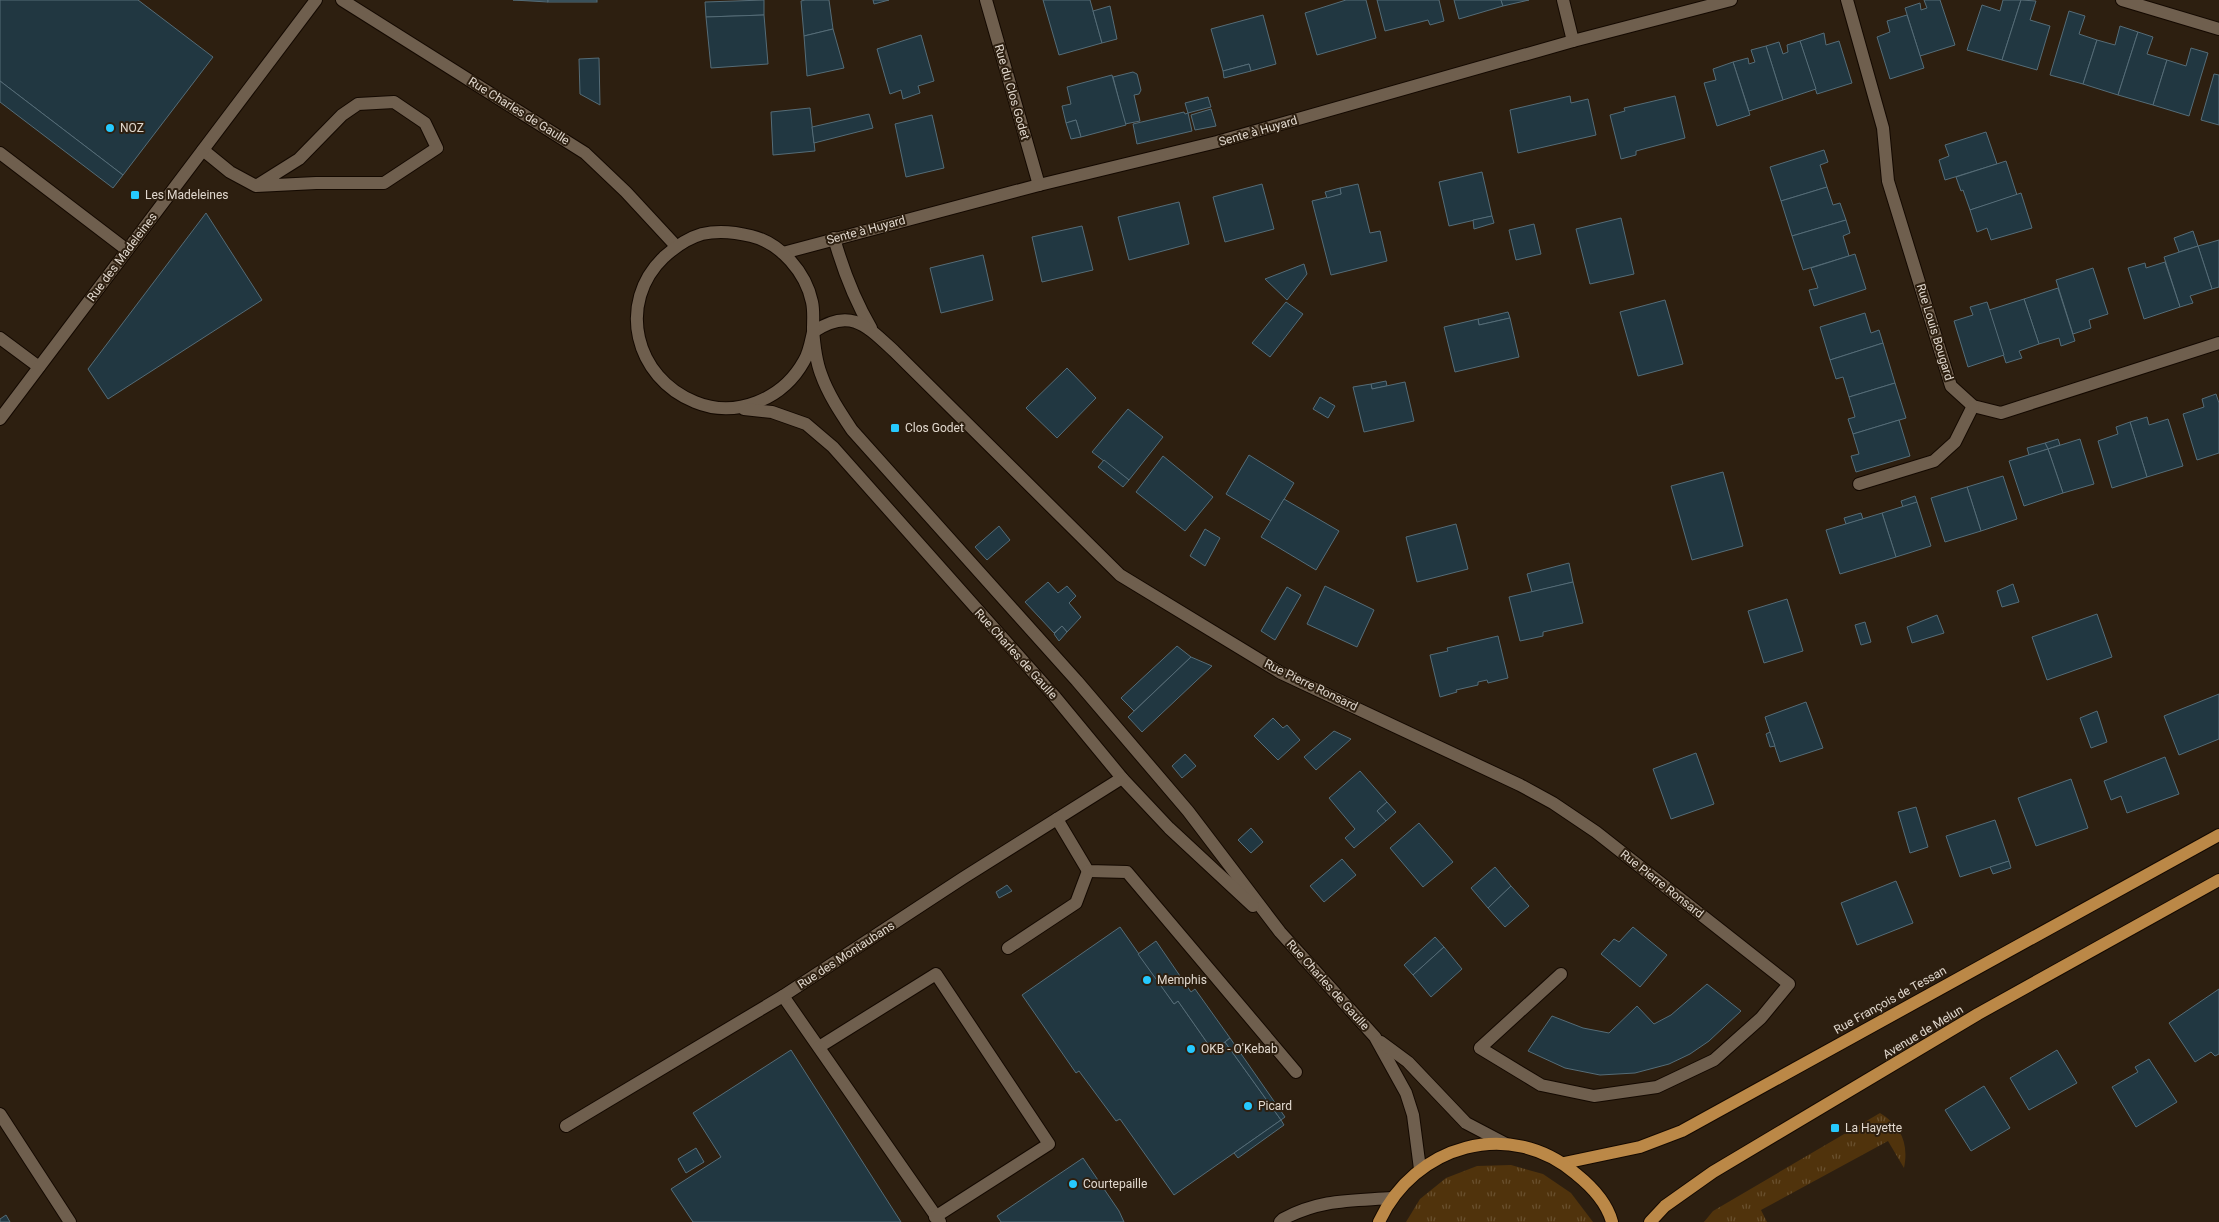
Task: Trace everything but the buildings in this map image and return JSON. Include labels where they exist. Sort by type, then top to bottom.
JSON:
[{"type":"main road","name":"Rue François de Tessan","points":[[1564,1163],[1640,1147],[1682,1131],[2219,835]]},
{"type":"main road","name":"Avenue de Melun","points":[[1650,1222],[1666,1206],[1713,1172],[1978,1014],[2219,880]]},
{"type":"main road","points":[[1379,1222],[1392,1198],[1420,1169],[1446,1153],[1476,1145],[1506,1144],[1536,1150],[1564,1163],[1591,1187],[1612,1222]]},
{"type":"street","name":"Rue des Madeleines","points":[[0,419],[316,0]]},
{"type":"street","name":"Rue Charles de Gaulle","points":[[342,0],[585,153],[626,192],[676,246]]},
{"type":"street","name":"Rue du Clos Godet","points":[[986,0],[1039,184]]},
{"type":"street","points":[[1563,0],[1574,41]]},
{"type":"street","name":"Sente à Huyard","points":[[783,253],[1039,184],[1217,142],[1574,41],[1731,0]]},
{"type":"street","name":"Rue Louis Bougard","points":[[1847,0],[1883,128],[1888,181],[1952,386],[1973,406],[2001,413],[2219,343]]},
{"type":"street","points":[[2122,0],[2219,29]]},
{"type":"street","points":[[203,150],[230,172],[256,186],[316,183],[384,183],[437,148],[425,123],[394,102],[358,104],[342,115],[299,159],[256,186]]},
{"type":"street","points":[[0,153],[127,250]]},
{"type":"street","points":[[730,231],[759,238],[783,253],[802,276],[812,302],[813,332],[805,360],[788,384],[764,401],[735,409],[706,407],[678,396],[656,376],[642,351],[636,322],[641,292],[654,266],[676,246],[702,234],[730,231]]},
{"type":"street","name":"Rue Pierre Ronsard","points":[[834,238],[856,302],[874,332]]},
{"type":"street","name":"Rue Pierre Ronsard","points":[[813,332],[827,322],[844,319],[860,322],[874,332],[1120,575],[1281,673],[1520,785],[1553,803],[1596,832],[1789,984],[1761,1018],[1714,1060],[1657,1087],[1594,1096],[1541,1084],[1480,1048],[1561,974]]},
{"type":"street","name":"Rue Charles de Gaulle","points":[[813,332],[820,373],[835,404],[852,430],[1077,681],[1182,804],[1280,932],[1375,1037],[1408,1062],[1466,1123],[1506,1144]]},
{"type":"street","points":[[0,338],[39,367]]},
{"type":"street","points":[[1859,484],[1934,461],[1956,442],[1973,406]]},
{"type":"street","name":"Rue Charles de Gaulle","points":[[735,409],[772,412],[806,424],[833,447],[1056,698],[1122,778],[1169,828],[1280,932]]},
{"type":"street","name":"Rue des Montaubans","points":[[566,1126],[783,996],[1122,778]]},
{"type":"street","points":[[1057,819],[1088,871]]},
{"type":"street","points":[[1008,948],[1076,903],[1088,871]]},
{"type":"street","points":[[1088,871],[1127,872],[1296,1072]]},
{"type":"street","points":[[783,996],[819,1048],[938,1219],[1049,1144],[936,974],[819,1048]]},
{"type":"street","name":"Rue Charles de Gaulle","points":[[1375,1037],[1406,1093],[1413,1116],[1420,1169]]},
{"type":"street","points":[[0,1114],[70,1222]]},
{"type":"street","points":[[1280,1222],[1282,1219],[1303,1208],[1328,1202],[1392,1198]]},
{"type":"green space","points":[[1880,1113],[1893,1124],[1902,1136],[1905,1151],[1904,1168],[1888,1141],[1761,1210],[1767,1222],[1704,1222],[1713,1211]]},
{"type":"green space","points":[[1511,1165],[1543,1174],[1571,1193],[1593,1222],[1406,1222],[1420,1199],[1446,1178],[1477,1166]]},
{"type":"place","name":"NOZ","points":[[110,128]]},
{"type":"place","name":"Les Madeleines","points":[[135,195]]},
{"type":"place","name":"Clos Godet","points":[[895,428]]},
{"type":"place","name":"Memphis","points":[[1147,980]]},
{"type":"place","name":"OKB - O'Kebab","points":[[1191,1049]]},
{"type":"place","name":"Picard","points":[[1248,1106]]},
{"type":"place","name":"La Hayette","points":[[1835,1128]]},
{"type":"place","name":"Courtepaille","points":[[1073,1184]]}]
